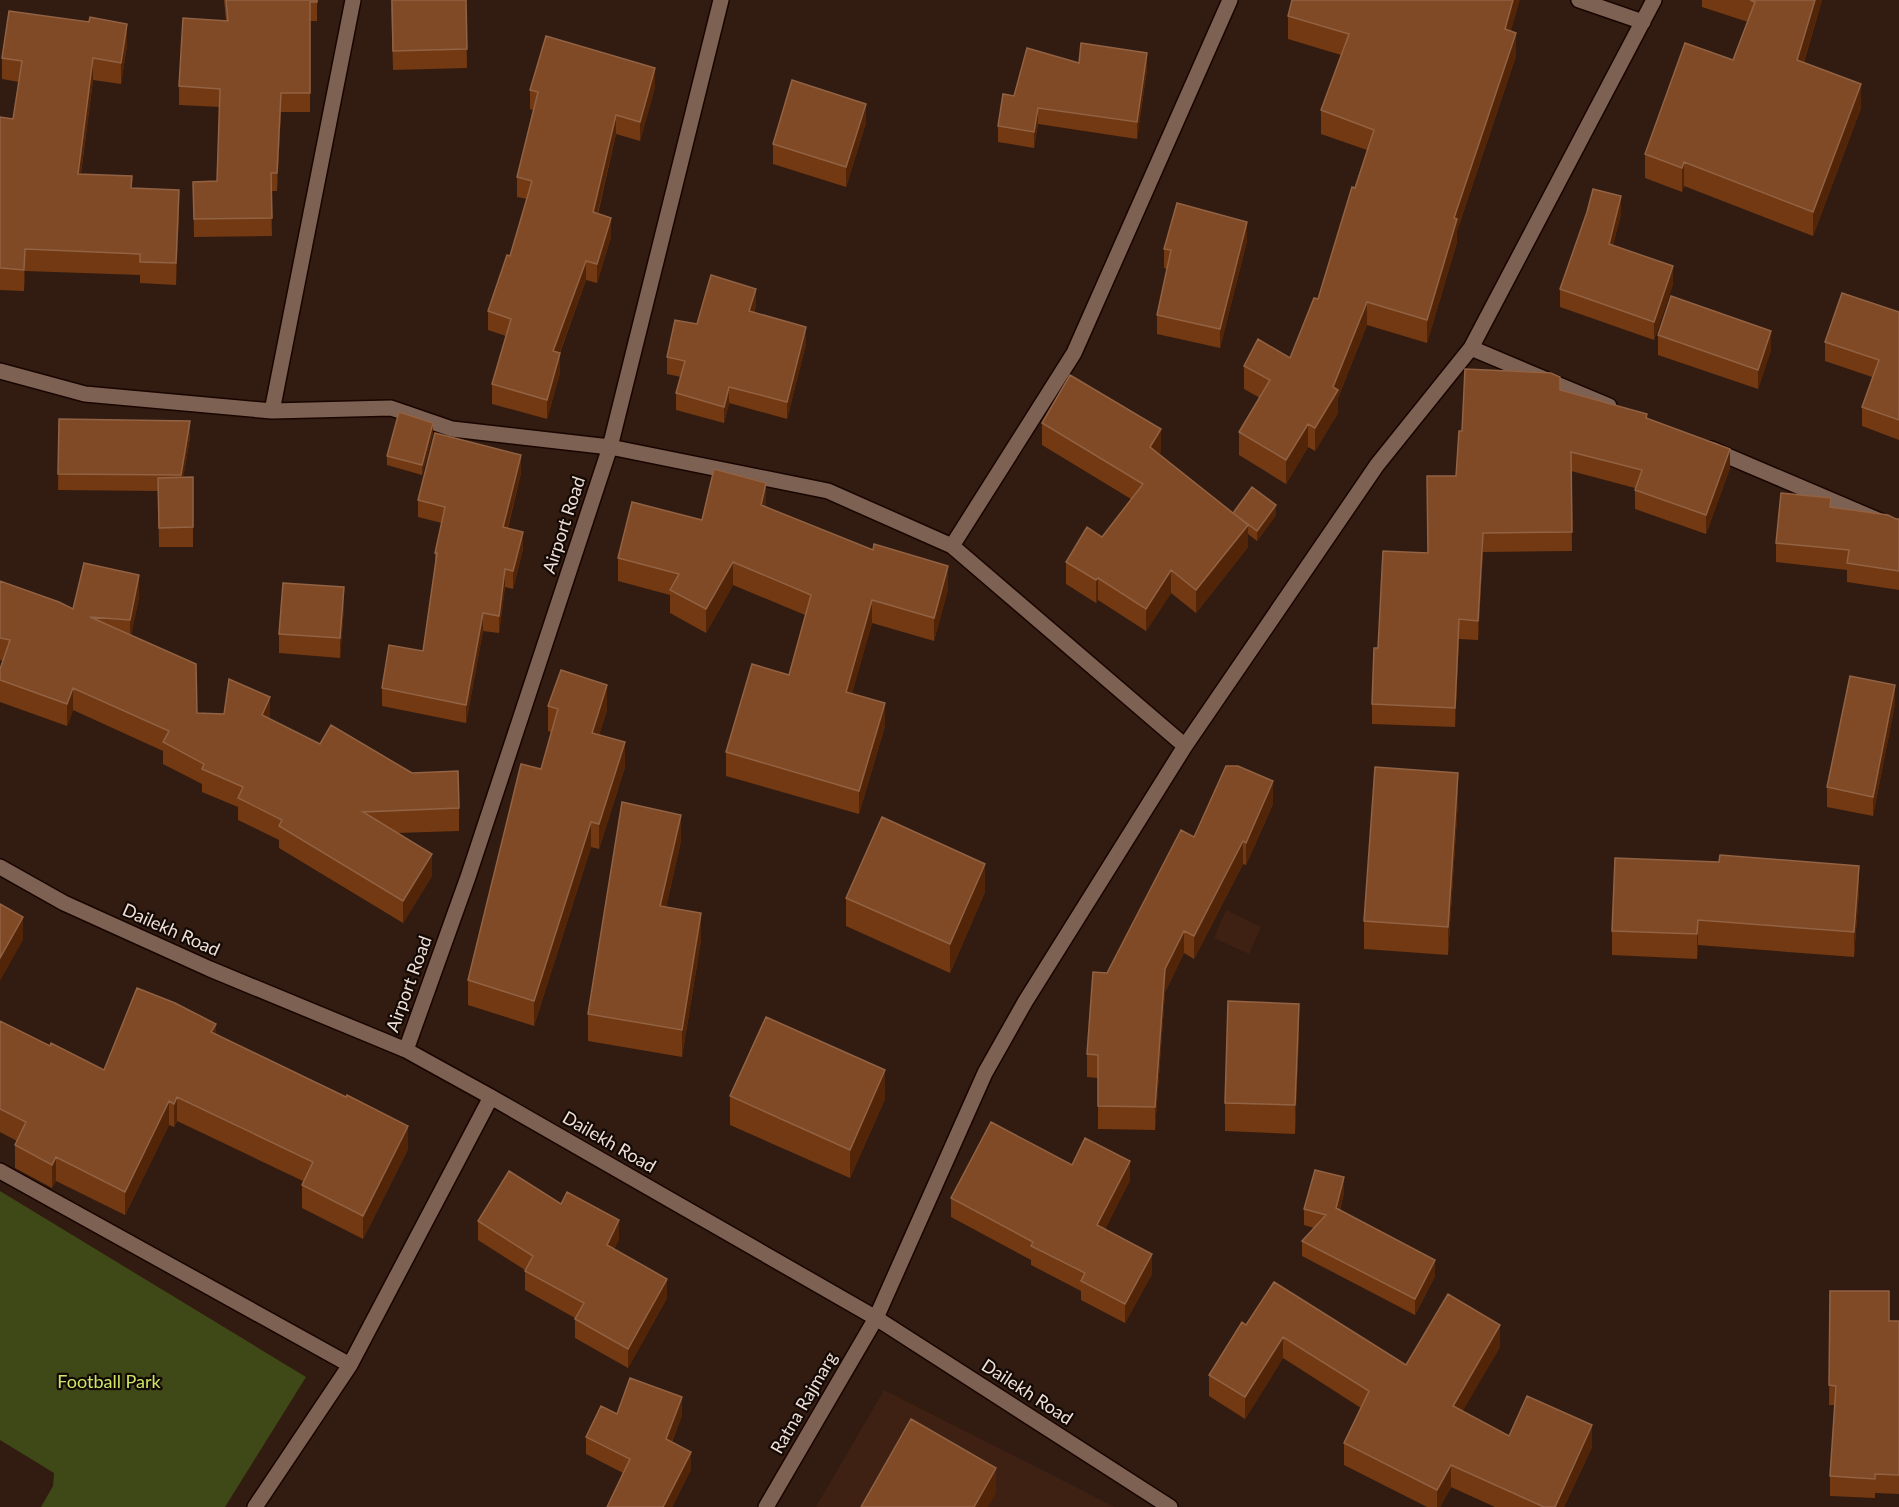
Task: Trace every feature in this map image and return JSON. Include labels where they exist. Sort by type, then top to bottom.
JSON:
[{"type":"street","points":[[272,411],[353,0]]},
{"type":"street","name":"Airport Road","points":[[406,1050],[468,877],[610,447],[721,0]]},
{"type":"street","points":[[952,546],[1074,353],[1230,0]]},
{"type":"street","points":[[1579,0],[1643,22]]},
{"type":"street","name":"Ratna Rajmarg","points":[[766,1507],[876,1318],[985,1073],[1025,1002],[1185,746],[1377,465],[1472,348],[1654,0]]},
{"type":"street","points":[[1472,348],[1625,413]]},
{"type":"street","points":[[0,371],[85,394],[272,411],[391,408],[452,429],[610,447],[828,490],[952,546],[1185,746]]},
{"type":"street","points":[[1702,445],[1899,529]]},
{"type":"street","name":"Dailekh Road","points":[[0,867],[64,903],[199,964],[406,1050],[876,1318],[1170,1507]]},
{"type":"street","points":[[255,1507],[350,1365],[491,1097]]},
{"type":"street","points":[[0,1171],[350,1365]]},
{"type":"shaded area","points":[[1226,910],[1261,927],[1249,954],[1214,938]]},
{"type":"shaded area","points":[[884,1390],[1115,1507],[816,1507]]},
{"type":"green space","name":"Football Park","points":[[0,1191],[306,1377],[225,1507],[41,1507],[53,1486],[54,1473],[0,1440]]},
{"type":"building","points":[[226,0],[317,0],[317,2],[310,2],[310,93],[281,93],[277,173],[271,173],[272,218],[194,219],[193,182],[217,181],[220,89],[179,86],[183,18],[228,21]]},
{"type":"building","points":[[392,0],[466,0],[467,49],[393,51]]},
{"type":"building","points":[[1292,0],[1513,0],[1505,29],[1516,33],[1454,218],[1457,219],[1427,320],[1367,302],[1333,387],[1338,390],[1315,428],[1308,424],[1286,460],[1239,432],[1270,380],[1244,366],[1258,339],[1290,358],[1314,298],[1318,299],[1352,187],[1355,188],[1374,130],[1321,110],[1349,34],[1288,16]]},
{"type":"building","points":[[1750,0],[1815,0],[1797,60],[1861,84],[1813,212],[1684,162],[1682,168],[1645,154],[1685,43],[1733,60],[1755,2]]},
{"type":"building","points":[[9,11],[89,22],[90,17],[127,24],[121,63],[93,58],[78,174],[132,176],[131,188],[179,190],[176,263],[140,262],[140,254],[25,249],[24,270],[0,268],[0,117],[13,119],[22,61],[2,58]]},
{"type":"building","points":[[546,36],[655,68],[640,122],[616,115],[593,212],[611,218],[597,264],[586,261],[553,351],[560,353],[547,400],[492,384],[511,319],[488,311],[507,255],[510,256],[532,181],[517,177],[538,92],[530,90]]},
{"type":"building","points":[[1081,43],[1147,53],[1137,122],[1038,108],[1034,132],[998,126],[1003,94],[1014,96],[1027,48],[1079,63]]},
{"type":"building","points":[[792,80],[866,104],[846,167],[773,144]]},
{"type":"building","points":[[1593,189],[1621,196],[1609,244],[1673,266],[1654,322],[1560,289]]},
{"type":"building","points":[[1177,203],[1247,222],[1220,329],[1157,315],[1171,250],[1164,249]]},
{"type":"building","points":[[711,275],[756,289],[749,311],[806,327],[787,402],[729,387],[724,407],[676,393],[685,361],[667,357],[675,320],[697,324]]},
{"type":"building","points":[[1842,293],[1899,312],[1899,420],[1862,407],[1879,360],[1825,342]]},
{"type":"building","points":[[1671,296],[1771,331],[1758,370],[1658,335]]},
{"type":"building","points":[[1465,369],[1551,373],[1560,377],[1560,390],[1647,414],[1646,418],[1730,449],[1706,515],[1635,490],[1642,470],[1571,452],[1572,532],[1483,533],[1478,621],[1459,619],[1455,708],[1372,704],[1374,648],[1378,648],[1383,551],[1428,553],[1427,476],[1456,476],[1459,431],[1462,431]]},
{"type":"building","points":[[1070,375],[1161,429],[1150,447],[1248,525],[1196,590],[1171,570],[1146,609],[1098,578],[1096,580],[1066,562],[1087,527],[1102,537],[1143,484],[1042,423]]},
{"type":"building","points":[[399,412],[433,423],[422,465],[387,456]]},
{"type":"building","points":[[59,419],[190,421],[181,475],[58,474]]},
{"type":"building","points":[[435,433],[521,455],[503,527],[523,532],[513,571],[505,569],[499,616],[483,613],[466,705],[382,688],[389,645],[423,651],[437,553],[435,553],[445,507],[418,500]]},
{"type":"building","points":[[714,469],[766,483],[761,505],[873,550],[874,544],[948,566],[934,618],[872,600],[846,692],[885,703],[859,791],[726,752],[752,664],[789,675],[811,595],[733,562],[706,609],[670,590],[679,574],[618,558],[632,502],[702,520]]},
{"type":"building","points":[[193,477],[193,527],[159,528],[158,478]]},
{"type":"building","points":[[1252,487],[1276,505],[1257,531],[1233,513]]},
{"type":"building","points":[[1781,493],[1831,498],[1830,507],[1888,515],[1899,519],[1899,571],[1847,563],[1849,550],[1776,543]]},
{"type":"building","points":[[84,563],[139,575],[130,620],[90,617],[196,664],[197,713],[224,714],[229,679],[270,697],[262,715],[320,744],[331,725],[412,773],[458,771],[459,808],[363,812],[432,854],[403,901],[279,826],[282,820],[238,798],[243,787],[202,769],[204,764],[163,742],[169,731],[73,688],[67,704],[0,680],[0,669],[10,640],[0,638],[0,581],[73,609]]},
{"type":"building","points":[[283,583],[344,587],[340,638],[279,634]]},
{"type":"building","points":[[561,670],[607,685],[592,733],[625,742],[599,824],[591,822],[534,1001],[468,980],[521,764],[541,769],[558,709],[548,706]]},
{"type":"building","points":[[1850,676],[1895,685],[1873,797],[1827,787]]},
{"type":"building","points":[[1226,766],[1238,766],[1273,781],[1246,843],[1243,841],[1194,936],[1184,931],[1165,969],[1155,1107],[1098,1106],[1098,1055],[1087,1054],[1093,972],[1107,973],[1181,830],[1194,837]]},
{"type":"building","points":[[1375,767],[1458,773],[1448,927],[1364,921]]},
{"type":"building","points":[[622,802],[681,815],[660,906],[701,913],[682,1030],[588,1014]]},
{"type":"building","points":[[882,817],[985,864],[950,944],[846,898]]},
{"type":"building","points":[[1720,855],[1859,866],[1854,932],[1698,920],[1697,934],[1612,931],[1615,858],[1719,862]]},
{"type":"building","points":[[0,904],[23,917],[0,958]]},
{"type":"building","points":[[137,988],[175,1003],[216,1024],[211,1032],[408,1126],[363,1216],[302,1185],[313,1162],[177,1097],[174,1104],[169,1101],[125,1192],[56,1157],[52,1165],[15,1145],[26,1122],[0,1109],[0,1021],[50,1046],[51,1043],[104,1070]]},
{"type":"building","points":[[1228,1001],[1299,1004],[1295,1105],[1225,1103]]},
{"type":"building","points":[[766,1017],[885,1070],[850,1150],[730,1096]]},
{"type":"building","points":[[991,1122],[1072,1165],[1085,1138],[1130,1161],[1097,1225],[1152,1254],[1125,1304],[1081,1281],[1085,1273],[1031,1246],[1033,1242],[951,1198]]},
{"type":"building","points":[[1315,1170],[1344,1177],[1336,1208],[1435,1260],[1415,1299],[1302,1241],[1326,1215],[1304,1209]]},
{"type":"building","points":[[509,1171],[561,1204],[567,1192],[619,1220],[607,1245],[667,1279],[628,1349],[575,1319],[584,1303],[525,1271],[533,1256],[478,1221]]},
{"type":"building","points":[[1274,1282],[1406,1365],[1448,1294],[1500,1325],[1453,1406],[1509,1436],[1527,1396],[1592,1425],[1555,1507],[1544,1507],[1451,1465],[1437,1490],[1344,1443],[1369,1391],[1283,1337],[1245,1397],[1209,1375],[1242,1322],[1246,1325]]},
{"type":"building","points":[[1830,1291],[1889,1291],[1889,1321],[1899,1321],[1899,1475],[1875,1474],[1875,1479],[1830,1476],[1836,1386],[1829,1385]]},
{"type":"building","points":[[630,1378],[682,1397],[666,1439],[691,1452],[663,1507],[607,1507],[630,1459],[586,1437],[601,1406],[617,1414]]},
{"type":"building","points":[[911,1419],[996,1468],[974,1507],[861,1507]]}]
